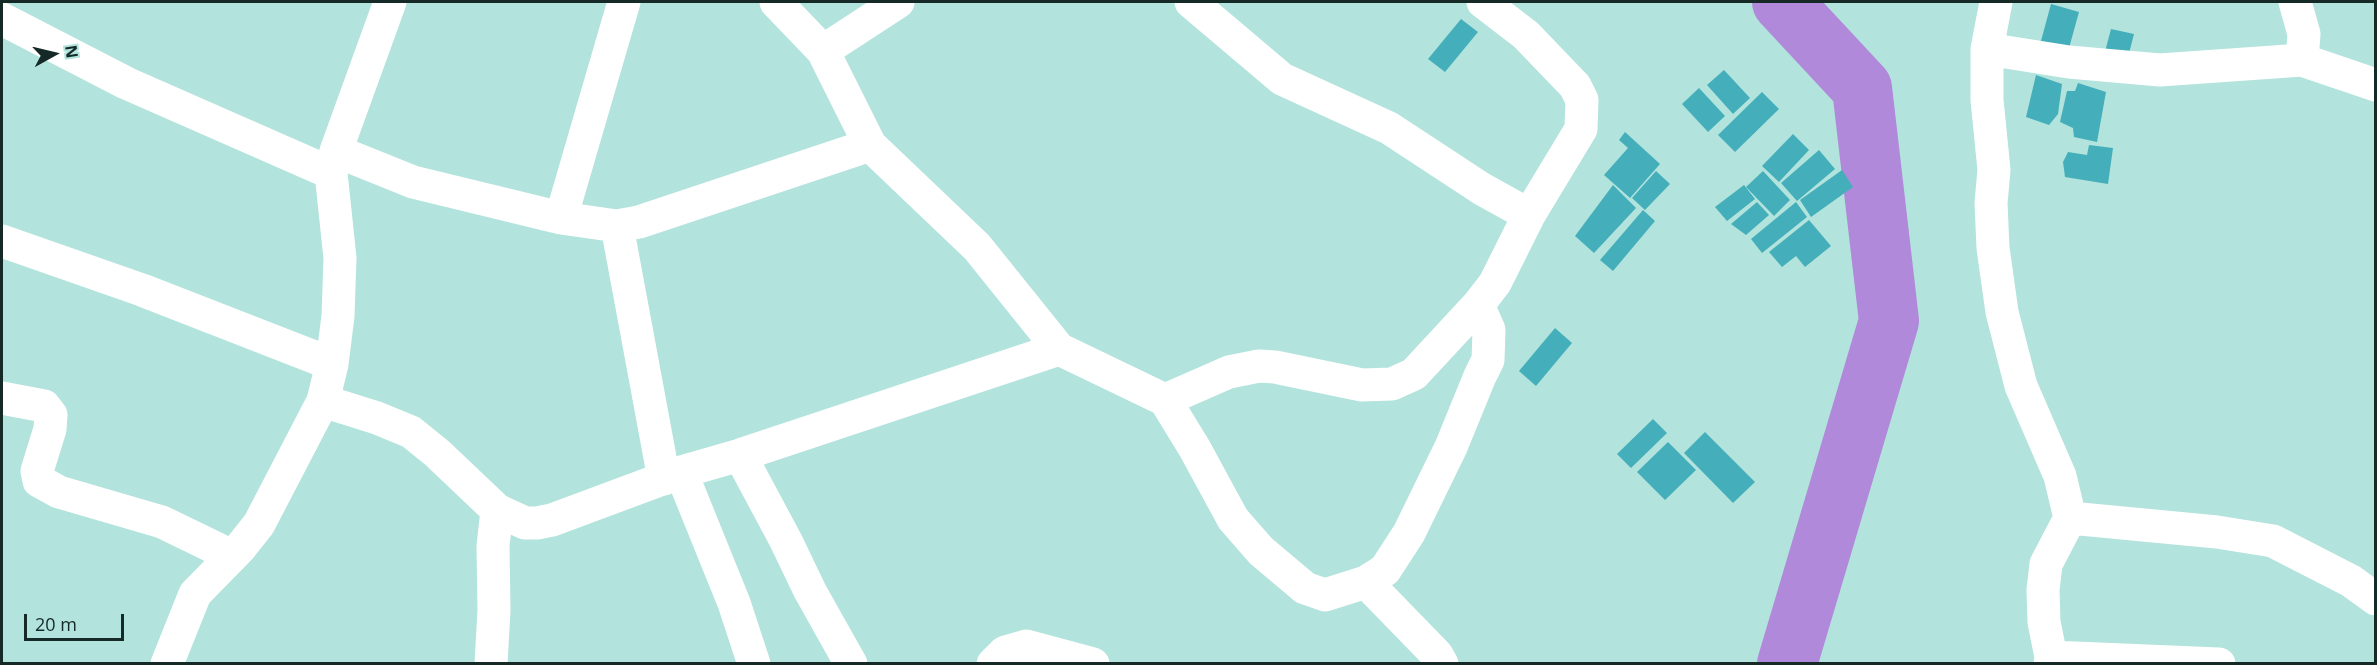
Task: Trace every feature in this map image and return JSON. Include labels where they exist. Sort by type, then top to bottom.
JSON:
[{"type":"street","points":[[167,663],[195,594],[259,524],[323,401],[332,364],[338,316],[340,258],[333,162],[390,2]]},
{"type":"street","points":[[561,218],[624,2]]},
{"type":"street","points":[[776,2],[823,51],[870,146],[977,247],[1059,349],[1165,400],[1233,519],[1261,551],[1305,588],[1325,595],[1366,582],[1385,570],[1410,533],[1451,447],[1488,360],[1489,330],[1478,305]]},
{"type":"street","points":[[823,51],[898,2]]},
{"type":"street","points":[[1191,2],[1282,79],[1389,128],[1482,189],[1529,215]]},
{"type":"street","points":[[1165,400],[1229,372],[1259,366],[1275,367],[1362,385],[1392,384],[1414,374],[1478,305],[1495,283],[1529,215],[1581,129],[1582,100],[1575,86],[1526,35],[1483,2]]},
{"type":"street","points":[[1996,2],[1987,49],[1987,100],[1994,170],[1991,203],[1993,248],[2002,312],[2021,386],[2060,476],[2070,518],[2046,564],[2043,590],[2044,622],[2051,660],[2219,663]]},
{"type":"street","points":[[2295,2],[2304,34],[2302,60]]},
{"type":"street","points":[[2,19],[126,83],[333,162],[561,218],[617,226],[639,222],[870,146]]},
{"type":"street","points":[[1987,49],[2069,62],[2160,70],[2302,60],[2376,85]]},
{"type":"street","points":[[617,226],[673,475],[734,603],[754,663]]},
{"type":"street","points":[[2,241],[142,290],[332,364]]},
{"type":"street","points":[[323,401],[377,418],[411,432],[437,453],[497,510],[525,523],[537,523],[552,520],[673,475],[1059,349]]},
{"type":"street","points":[[2,398],[44,406],[51,415],[50,429],[36,471],[39,481],[58,492],[162,522],[232,555]]},
{"type":"street","points":[[740,455],[810,591],[851,663]]},
{"type":"street","points":[[491,663],[494,610],[493,546],[497,510]]},
{"type":"street","points":[[2070,518],[2217,532],[2273,541],[2351,581],[2376,599]]},
{"type":"street","points":[[1366,582],[1437,655],[1442,663]]},
{"type":"street","points":[[993,663],[1005,652],[1026,646],[1093,663]]},
{"type":"building","points":[[2051,4],[2079,12],[2066,59],[2038,52]]},
{"type":"building","points":[[1461,19],[1478,32],[1445,72],[1428,59]]},
{"type":"building","points":[[2111,29],[2134,34],[2126,65],[2103,59]]},
{"type":"building","points":[[1724,70],[1750,98],[1733,114],[1707,85]]},
{"type":"building","points":[[2036,75],[2062,84],[2058,114],[2049,125],[2026,117]]},
{"type":"building","points":[[2078,83],[2106,92],[2097,142],[2074,137],[2073,128],[2060,122],[2067,91],[2075,91]]},
{"type":"building","points":[[1699,88],[1725,116],[1708,132],[1682,104]]},
{"type":"building","points":[[1762,92],[1779,109],[1735,152],[1718,135]]},
{"type":"building","points":[[1625,132],[1660,164],[1630,198],[1604,175],[1628,148],[1619,140]]},
{"type":"building","points":[[1793,134],[1809,150],[1779,182],[1762,166]]},
{"type":"building","points":[[2089,145],[2113,148],[2108,184],[2065,177],[2063,162],[2068,152],[2087,155]]},
{"type":"building","points":[[1819,150],[1835,169],[1797,201],[1781,183]]},
{"type":"building","points":[[1842,170],[1853,187],[1811,217],[1800,200]]},
{"type":"building","points":[[1656,171],[1670,184],[1645,210],[1632,198]]},
{"type":"building","points":[[1763,171],[1790,200],[1774,216],[1746,187]]},
{"type":"building","points":[[1613,185],[1636,208],[1594,253],[1575,236]]},
{"type":"building","points":[[1744,185],[1755,199],[1727,221],[1715,207]]},
{"type":"building","points":[[1757,202],[1769,215],[1746,235],[1731,224]]},
{"type":"building","points":[[1796,202],[1807,217],[1762,253],[1751,239]]},
{"type":"building","points":[[1643,210],[1655,221],[1613,271],[1600,260]]},
{"type":"building","points":[[1809,220],[1831,246],[1805,267],[1796,256],[1782,267],[1769,252]]},
{"type":"building","points":[[1555,328],[1572,343],[1536,386],[1519,371]]},
{"type":"building","points":[[1653,419],[1667,433],[1631,468],[1617,454]]},
{"type":"building","points":[[1705,432],[1755,482],[1733,503],[1684,453]]},
{"type":"building","points":[[1668,442],[1696,470],[1665,500],[1637,472]]},
{"type":"waterway","points":[[1782,2],[1862,88],[1889,321],[1787,664]]}]
